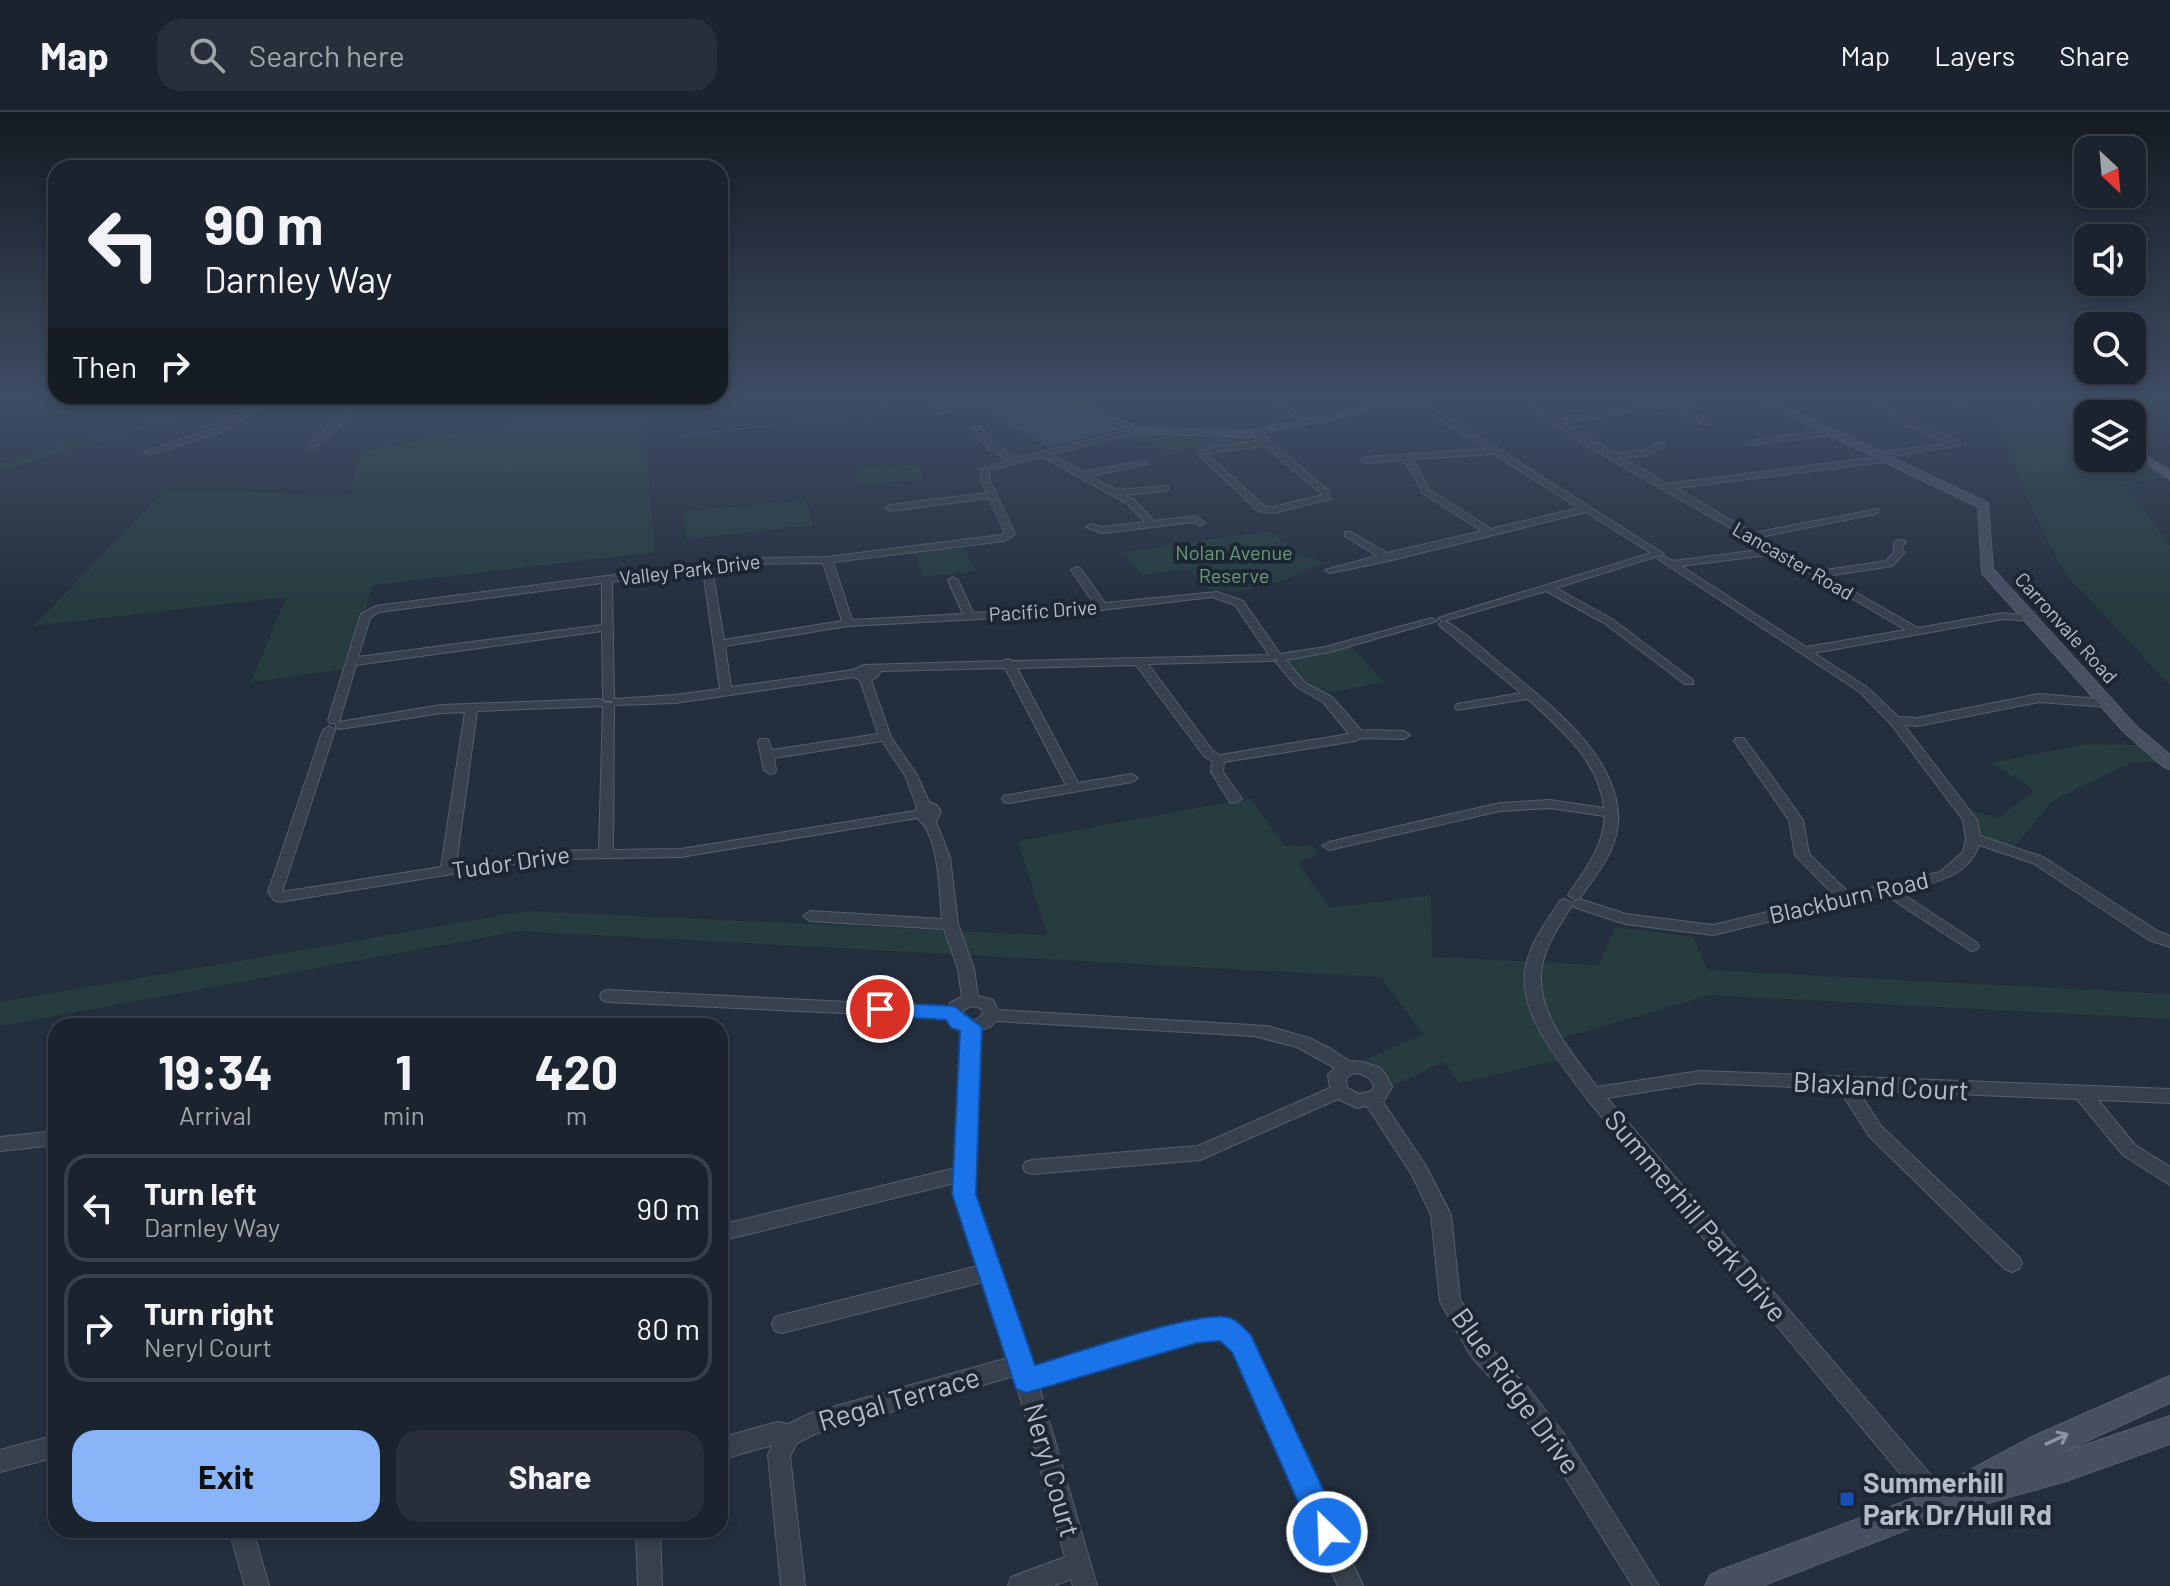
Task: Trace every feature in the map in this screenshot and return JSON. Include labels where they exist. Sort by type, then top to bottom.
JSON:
[{"type":"street","points":[[890,508],[993,495],[983,471],[992,468]]},
{"type":"street","points":[[1070,468],[1136,506],[1152,524]]},
{"type":"street","points":[[1083,475],[1117,468]]},
{"type":"street","points":[[1217,468],[1261,509],[1273,510],[1327,497],[1296,468]]},
{"type":"street","points":[[1414,468],[1434,498],[1490,532]]},
{"type":"street","points":[[1522,468],[1864,690],[1895,721],[1970,820],[1975,839],[2038,860],[2154,936],[2170,942]]},
{"type":"street","name":"Lancaster Road","points":[[1631,468],[1916,631]]},
{"type":"street","points":[[1665,487],[1803,468]]},
{"type":"street","name":"Carronvale Road","points":[[1904,468],[1984,505],[1987,570],[2107,703],[2170,764]]},
{"type":"street","points":[[1115,493],[1165,488]]},
{"type":"street","name":"Valley Park Drive","points":[[368,612],[385,606],[707,566],[753,561],[827,560],[999,539],[1010,534],[993,495]]},
{"type":"street","points":[[1330,570],[1586,509]]},
{"type":"street","points":[[1750,536],[1875,511]]},
{"type":"street","points":[[1091,527],[1102,530],[1196,519],[1200,523]]},
{"type":"street","points":[[1348,534],[1388,558]]},
{"type":"street","points":[[1817,574],[1889,564],[1899,553],[1897,545],[1901,542]]},
{"type":"street","points":[[334,725],[472,707],[609,702],[1008,662],[1140,662],[1277,657],[1326,650],[1440,621],[1631,564],[1661,558],[1775,551]]},
{"type":"street","points":[[827,560],[848,623]]},
{"type":"street","points":[[707,566],[726,692]]},
{"type":"street","points":[[1076,570],[1102,607]]},
{"type":"street","points":[[606,854],[609,846],[607,579]]},
{"type":"street","points":[[953,580],[969,616]]},
{"type":"street","points":[[1547,587],[1608,621],[1689,682]]},
{"type":"street","name":"Pacific Drive","points":[[717,644],[848,623],[1102,607],[1198,595],[1227,597],[1247,611],[1251,625],[1301,685],[1328,700],[1357,734]]},
{"type":"street","name":"Tudor Drive","points":[[368,612],[350,662],[334,725],[275,892],[279,897],[290,898],[545,855],[681,853],[924,814]]},
{"type":"street","points":[[1805,651],[2003,616],[2031,618]]},
{"type":"street","name":"Summerhill Park Drive","points":[[1440,621],[1530,695],[1588,753],[1607,783],[1611,813],[1608,840],[1573,901],[1541,944],[1533,966],[1532,986],[1551,1037],[1593,1094],[1939,1502]]},
{"type":"street","points":[[350,662],[608,627]]},
{"type":"street","points":[[1008,662],[1074,788]]},
{"type":"street","points":[[1140,662],[1209,754],[1218,759],[1357,734],[1404,735]]},
{"type":"street","points":[[865,674],[885,737],[911,775],[943,857],[950,924],[966,969],[970,1000]]},
{"type":"street","points":[[1461,707],[1530,695]]},
{"type":"street","points":[[1895,721],[1918,722],[2039,698],[2107,703]]},
{"type":"street","points":[[448,871],[472,707]]},
{"type":"street","points":[[770,770],[766,748],[885,737]]},
{"type":"street","points":[[1740,741],[1796,820],[1802,855],[1846,899]]},
{"type":"street","points":[[1218,759],[1217,772],[1235,799]]},
{"type":"street","points":[[1009,799],[1132,778]]},
{"type":"street","points":[[1329,846],[1500,807],[1550,804],[1611,813]]},
{"type":"street","name":"Blackburn Road","points":[[1573,901],[1625,919],[1713,930],[1945,875],[1967,858],[1975,839]]},
{"type":"street","points":[[1886,889],[1971,946]]},
{"type":"street","points":[[810,916],[950,924]]},
{"type":"street","points":[[608,996],[954,1013]]},
{"type":"street","points":[[970,1000],[987,1004],[992,1015],[988,1021],[971,1027],[958,1023],[954,1013],[956,1007],[970,1000]]},
{"type":"street","points":[[992,1015],[1284,1034],[1311,1045],[1346,1068],[1367,1069],[1379,1077],[1381,1093],[1372,1100],[1350,1099],[1339,1091],[1337,1075],[1346,1068]]},
{"type":"street","name":"Neryl Court","points":[[971,1027],[964,1194],[1024,1372],[1082,1575]]},
{"type":"street","name":"Blaxland Court","points":[[1593,1094],[1700,1077],[1846,1086],[2170,1096]]},
{"type":"street","points":[[1846,1086],[1875,1131],[2012,1263]]},
{"type":"street","points":[[1032,1167],[1200,1153],[1339,1091]]},
{"type":"street","points":[[2084,1095],[2129,1150],[2170,1177]]},
{"type":"street","name":"Blue Ridge Drive","points":[[1372,1100],[1419,1171],[1441,1215],[1450,1301],[1478,1349],[1521,1396],[1556,1442],[1647,1586]]},
{"type":"street","points":[[0,1144],[48,1139]]},
{"type":"street","points":[[728,1231],[965,1173]]},
{"type":"street","points":[[782,1324],[988,1272]]},
{"type":"street","name":"Regal Terrace","points":[[793,1586],[779,1455],[789,1435],[811,1424],[1197,1330],[1226,1328],[1242,1344],[1351,1586]]},
{"type":"street","points":[[1939,1502],[2044,1446],[2170,1389]]},
{"type":"street","points":[[1721,1586],[1939,1502],[2066,1467],[2170,1430]]},
{"type":"street","points":[[728,1447],[777,1433],[789,1435]]},
{"type":"street","points":[[0,1461],[48,1448]]},
{"type":"street","points":[[243,1538],[257,1586]]},
{"type":"street","points":[[648,1538],[650,1586]]},
{"type":"street","points":[[1020,1586],[1082,1575]]},
{"type":"green space","points":[[357,468],[648,468],[655,552],[373,585],[348,669],[251,682],[286,597],[34,626],[164,491],[351,494]]},
{"type":"green space","points":[[921,468],[923,480],[856,484],[855,469]]},
{"type":"green space","points":[[2015,468],[2146,472],[2146,468],[2152,468],[2167,477],[2125,484],[2170,546],[2170,685],[2069,578],[2048,542]]},
{"type":"green space","points":[[806,500],[813,525],[686,539],[684,512]]},
{"type":"green space","name":"Nolan Avenue Reserve","points":[[1272,531],[1293,552],[1326,563],[1284,580],[1235,592],[1207,589],[1189,569],[1141,575],[1124,552]]},
{"type":"green space","points":[[963,547],[976,571],[924,577],[913,553]]},
{"type":"green space","points":[[1352,647],[1384,682],[1341,691],[1320,689],[1298,676],[1286,662],[1289,658]]},
{"type":"green space","points":[[2086,744],[2144,745],[2165,763],[2132,762],[2053,801],[2011,850],[1977,839],[1965,809],[1999,818],[2034,790],[1991,763]]},
{"type":"green space","points":[[1250,798],[1285,846],[1312,845],[1319,854],[1298,863],[1330,908],[1431,895],[1432,957],[1598,965],[1616,927],[1693,937],[1708,970],[2170,994],[2170,1019],[1710,995],[1552,1041],[1565,1059],[1459,1083],[1444,1062],[1391,1087],[1383,1071],[1365,1060],[1423,1034],[1381,977],[519,931],[0,1026],[0,1002],[528,911],[1047,935],[1018,841]]},
{"type":"place","name":"Summerhill Park Dr/Hull Rd","points":[[1847,1499]]},
{"type":"route","points":[[880,1009],[954,1013],[958,1023],[971,1027],[964,1194],[969,1217],[1026,1380],[1197,1330],[1226,1328],[1242,1344],[1327,1532]]}]
